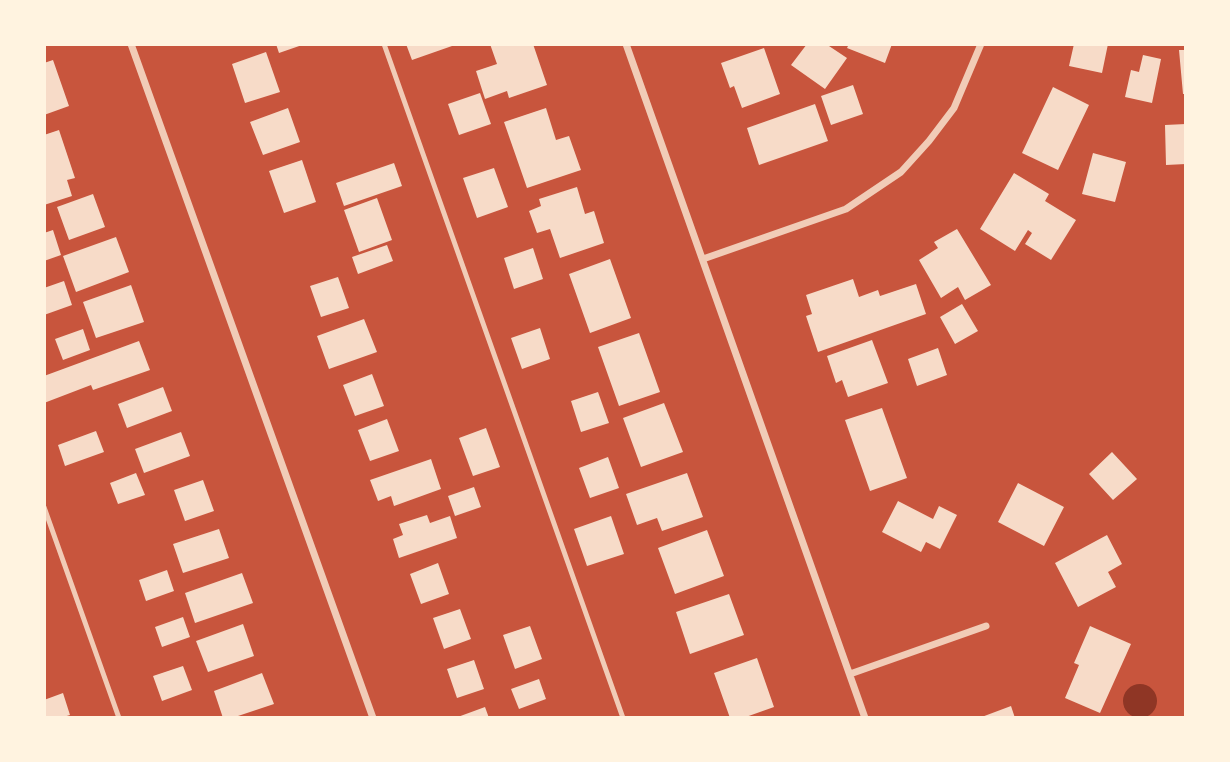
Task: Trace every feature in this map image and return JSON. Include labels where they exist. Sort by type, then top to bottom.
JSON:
[{"type":"street","points":[[131,44],[373,718]]},
{"type":"street","points":[[626,44],[865,718]]},
{"type":"street","points":[[703,259],[846,209],[901,172],[954,108],[981,44]]},
{"type":"street","points":[[850,674],[986,626]]},
{"type":"lane","points":[[384,44],[623,718]]},
{"type":"lane","points":[[44,507],[120,718]]},
{"type":"shaded area","points":[[1140,684],[1152,689],[1157,701],[1152,713],[1140,718],[1128,713],[1123,701],[1128,689]]},
{"type":"building","points":[[276,44],[305,44],[279,53]]},
{"type":"building","points":[[406,44],[451,44],[452,46],[412,60]]},
{"type":"building","points":[[490,44],[533,44],[547,85],[509,98],[507,91],[485,99],[476,71],[497,64]]},
{"type":"building","points":[[807,44],[826,44],[847,58],[825,89],[791,65]]},
{"type":"building","points":[[849,44],[892,44],[885,63],[847,48]]},
{"type":"building","points":[[1074,44],[1108,44],[1102,73],[1069,66]]},
{"type":"building","points":[[764,48],[780,94],[742,108],[734,86],[730,88],[721,63]]},
{"type":"building","points":[[1179,50],[1186,50],[1186,94],[1183,94]]},
{"type":"building","points":[[266,52],[280,92],[245,103],[232,64]]},
{"type":"building","points":[[1143,55],[1161,59],[1152,103],[1125,97],[1131,70],[1139,72]]},
{"type":"building","points":[[53,60],[69,106],[44,115],[44,63]]},
{"type":"building","points":[[853,85],[863,114],[831,125],[821,96]]},
{"type":"building","points":[[1053,87],[1089,105],[1058,170],[1022,153]]},
{"type":"building","points":[[480,93],[491,124],[459,135],[448,104]]},
{"type":"building","points":[[815,104],[828,141],[759,165],[747,128]]},
{"type":"building","points":[[288,108],[300,142],[263,155],[250,122]]},
{"type":"building","points":[[546,108],[556,140],[569,136],[581,170],[527,188],[504,122]]},
{"type":"building","points":[[1186,124],[1186,164],[1166,165],[1165,125]]},
{"type":"building","points":[[59,130],[75,178],[67,180],[72,196],[44,205],[44,135]]},
{"type":"building","points":[[1093,153],[1126,162],[1115,202],[1082,194]]},
{"type":"building","points":[[302,160],[316,202],[284,213],[269,171]]},
{"type":"building","points":[[394,163],[402,186],[344,206],[336,183]]},
{"type":"building","points":[[494,168],[508,207],[477,218],[463,178]]},
{"type":"building","points":[[1014,173],[1049,194],[1045,201],[1076,220],[1051,260],[1025,244],[1032,233],[1028,230],[1015,251],[980,229]]},
{"type":"building","points":[[577,187],[585,214],[594,211],[604,243],[560,258],[550,229],[537,233],[529,211],[541,206],[539,199]]},
{"type":"building","points":[[93,194],[105,227],[69,240],[57,207]]},
{"type":"building","points":[[377,198],[392,240],[359,252],[344,210]]},
{"type":"building","points":[[957,229],[991,285],[965,300],[958,287],[941,298],[919,260],[938,248],[934,242]]},
{"type":"building","points":[[53,230],[61,255],[44,261],[44,233]]},
{"type":"building","points":[[116,237],[129,272],[76,292],[63,256]]},
{"type":"building","points":[[387,245],[393,261],[358,274],[352,257]]},
{"type":"building","points":[[533,248],[543,279],[514,289],[504,258]]},
{"type":"building","points":[[610,259],[631,318],[590,333],[569,274]]},
{"type":"building","points":[[338,277],[349,308],[321,317],[310,286]]},
{"type":"building","points":[[853,279],[859,297],[878,290],[880,296],[916,284],[926,314],[818,352],[806,316],[812,314],[806,295]]},
{"type":"building","points":[[64,281],[72,305],[44,315],[44,288]]},
{"type":"building","points":[[131,285],[144,322],[96,338],[83,302]]},
{"type":"building","points":[[962,304],[978,331],[955,344],[940,317]]},
{"type":"building","points":[[364,319],[377,352],[329,369],[317,336]]},
{"type":"building","points":[[540,328],[550,359],[522,369],[511,338]]},
{"type":"building","points":[[83,329],[90,350],[63,360],[55,339]]},
{"type":"building","points":[[639,333],[660,392],[619,406],[598,347]]},
{"type":"building","points":[[872,340],[888,383],[848,397],[842,380],[836,383],[827,356]]},
{"type":"building","points":[[139,341],[150,370],[93,390],[91,385],[44,403],[44,376]]},
{"type":"building","points":[[938,348],[947,375],[917,386],[908,359]]},
{"type":"building","points":[[372,374],[384,406],[355,416],[343,385]]},
{"type":"building","points":[[163,387],[172,411],[127,428],[118,404]]},
{"type":"building","points":[[598,392],[609,423],[581,432],[571,401]]},
{"type":"building","points":[[664,403],[683,452],[641,467],[623,418]]},
{"type":"building","points":[[882,408],[907,478],[870,491],[845,420]]},
{"type":"building","points":[[387,419],[399,451],[370,461],[358,430]]},
{"type":"building","points":[[486,428],[500,467],[473,476],[459,438]]},
{"type":"building","points":[[96,431],[104,452],[65,466],[58,445]]},
{"type":"building","points":[[181,432],[190,456],[144,473],[135,449]]},
{"type":"building","points":[[1112,452],[1137,479],[1113,500],[1089,474]]},
{"type":"building","points":[[608,457],[619,488],[590,498],[579,468]]},
{"type":"building","points":[[431,459],[441,489],[394,506],[391,496],[378,501],[370,480]]},
{"type":"building","points":[[136,473],[145,495],[118,504],[110,483]]},
{"type":"building","points":[[687,473],[703,517],[662,531],[657,518],[637,525],[626,494]]},
{"type":"building","points":[[203,480],[214,511],[185,521],[174,490]]},
{"type":"building","points":[[1018,483],[1064,507],[1044,546],[998,522]]},
{"type":"building","points":[[474,487],[481,507],[455,516],[448,496]]},
{"type":"building","points":[[898,501],[933,519],[939,506],[957,515],[940,549],[926,542],[921,552],[882,532]]},
{"type":"building","points":[[427,515],[430,523],[450,516],[457,538],[399,558],[393,539],[403,535],[399,524]]},
{"type":"building","points":[[611,516],[624,554],[587,566],[574,529]]},
{"type":"building","points":[[219,529],[229,558],[183,573],[173,544]]},
{"type":"building","points":[[707,530],[724,576],[675,594],[658,548]]},
{"type":"building","points":[[1107,535],[1122,564],[1108,572],[1116,587],[1078,607],[1055,563]]},
{"type":"building","points":[[438,563],[449,594],[421,604],[410,574]]},
{"type":"building","points":[[167,570],[174,591],[146,601],[139,580]]},
{"type":"building","points":[[242,573],[253,603],[195,623],[185,593]]},
{"type":"building","points":[[729,594],[744,635],[690,654],[676,612]]},
{"type":"building","points":[[460,609],[471,639],[444,649],[433,618]]},
{"type":"building","points":[[183,617],[190,637],[162,647],[155,627]]},
{"type":"building","points":[[243,624],[254,656],[208,672],[196,641]]},
{"type":"building","points":[[530,626],[542,659],[515,669],[503,635]]},
{"type":"building","points":[[1090,626],[1131,644],[1100,713],[1065,698],[1079,665],[1074,663]]},
{"type":"building","points":[[757,658],[774,707],[743,718],[730,718],[714,673]]},
{"type":"building","points":[[474,660],[484,689],[457,698],[447,669]]},
{"type":"building","points":[[183,666],[192,690],[162,701],[153,676]]},
{"type":"building","points":[[262,673],[274,704],[232,718],[223,718],[214,691]]},
{"type":"building","points":[[539,679],[546,699],[519,709],[511,689]]},
{"type":"building","points":[[63,693],[70,715],[44,718],[44,700]]},
{"type":"building","points":[[1011,706],[1015,718],[979,718]]},
{"type":"building","points":[[485,707],[489,718],[455,718]]}]
